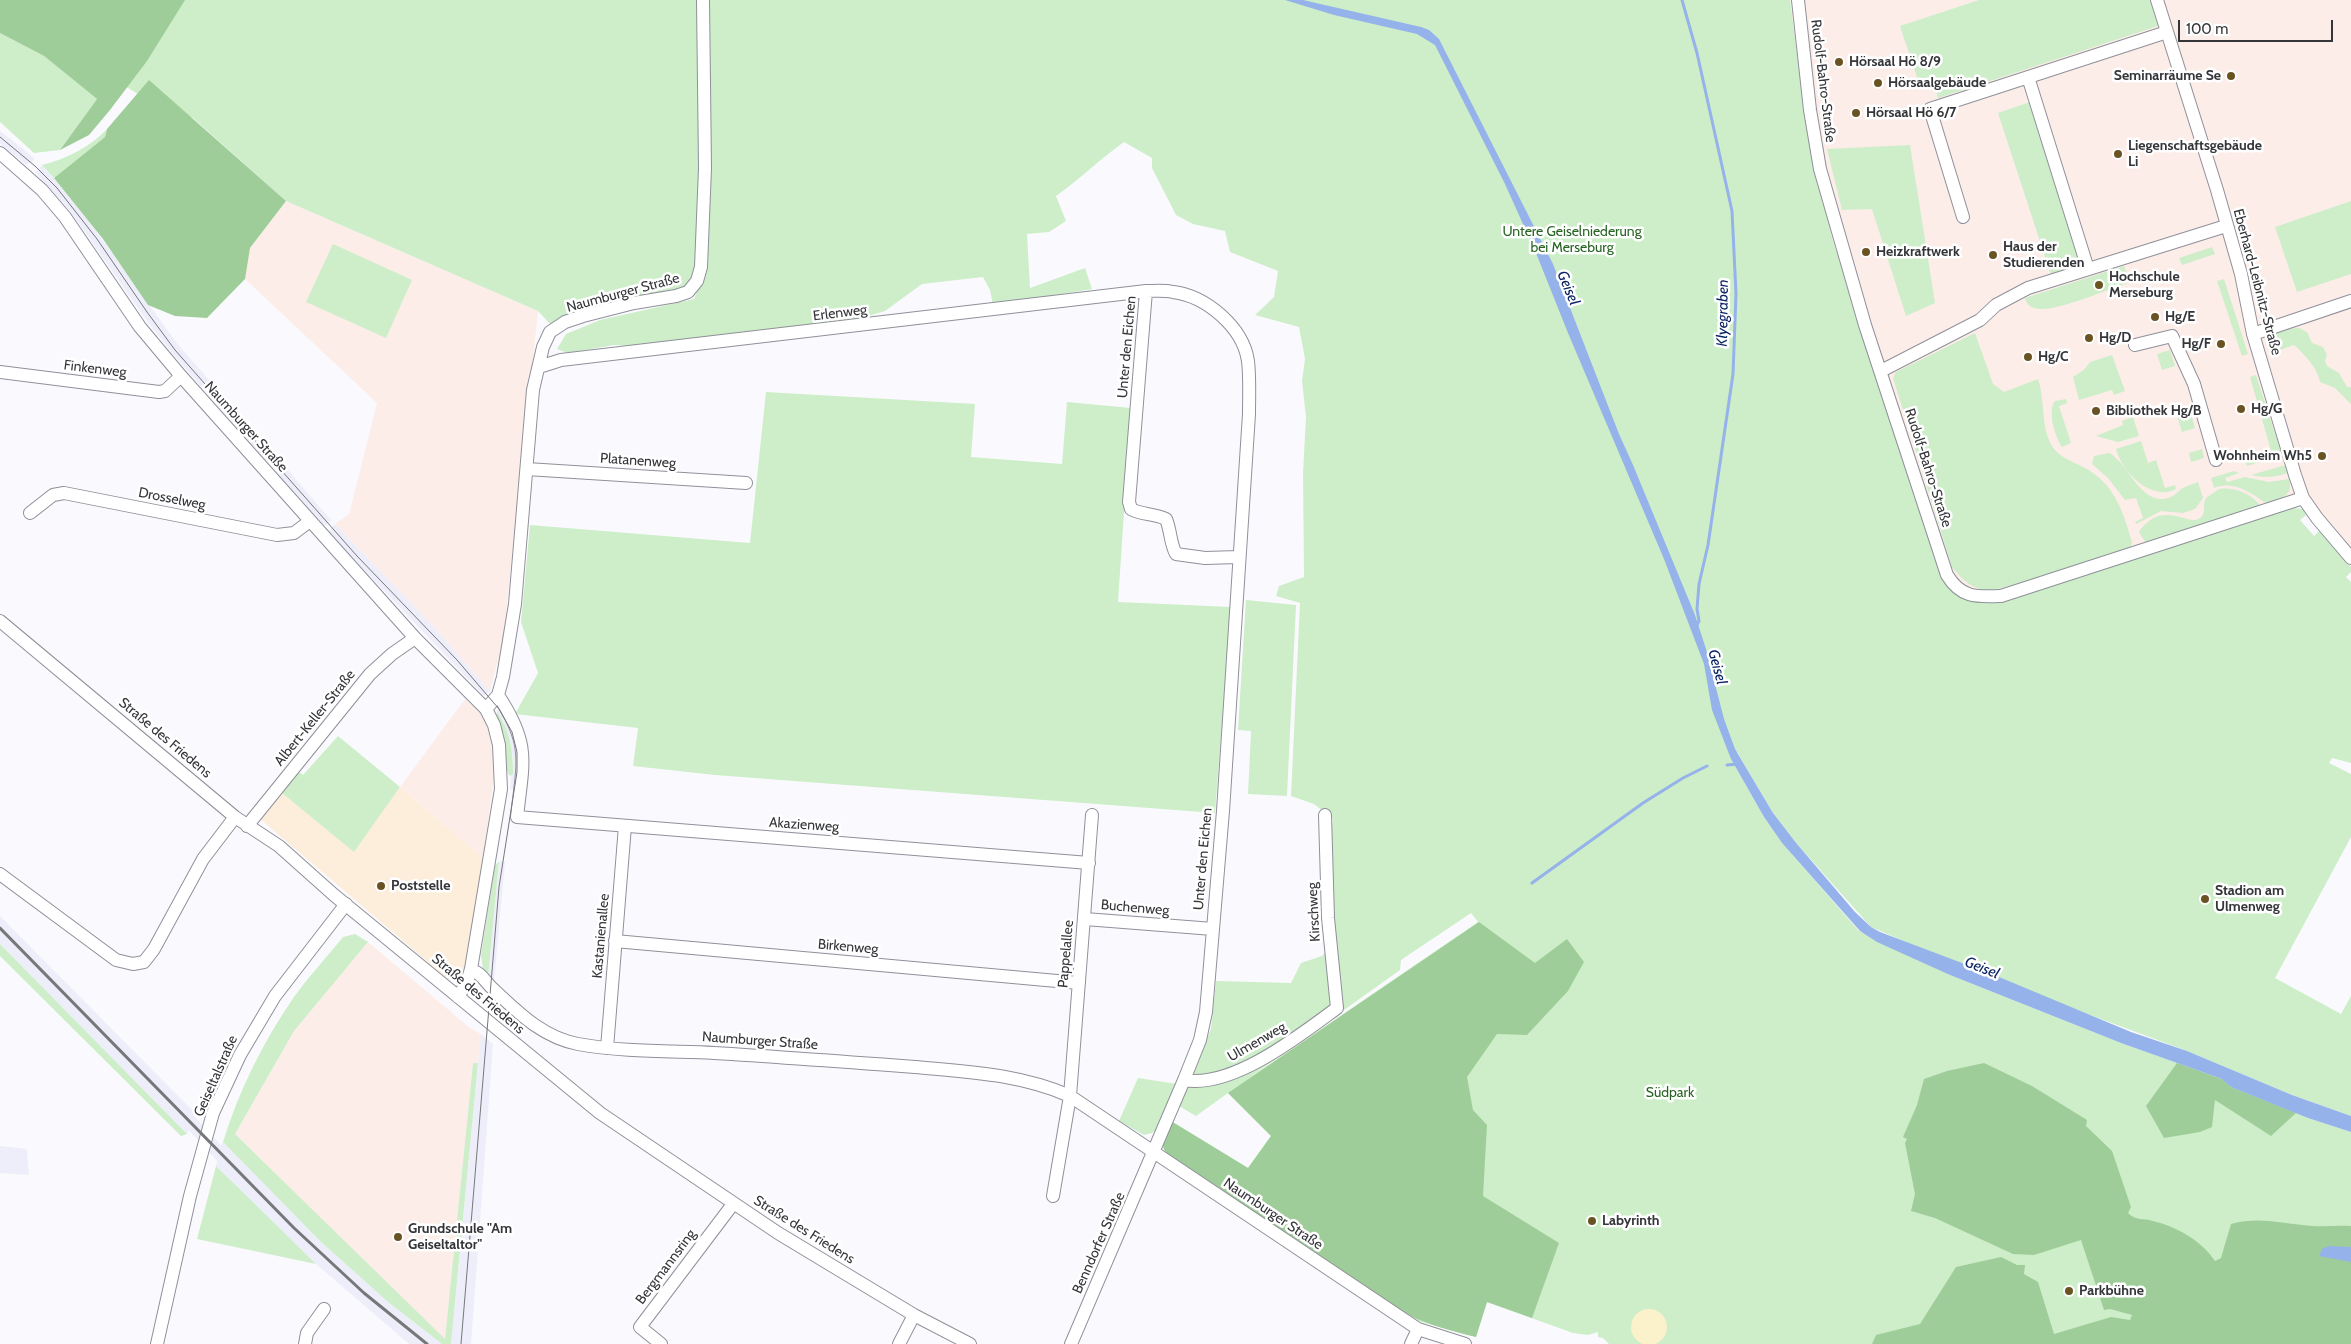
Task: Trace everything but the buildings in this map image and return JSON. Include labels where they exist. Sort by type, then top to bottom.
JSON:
[{"type":"street","name":"Naumburger Straße","points":[[486,709],[498,695],[503,677],[515,604],[533,390],[543,348],[550,332],[565,322],[634,303],[676,296],[688,292],[697,281],[702,267],[706,168],[704,0]]},
{"type":"street","name":"Rudolf-Bahro-Straße","points":[[1798,0],[1810,110],[1820,169],[1865,325],[1882,371],[1947,575],[1955,587],[1968,594],[1982,597],[2001,596],[2303,498]]},
{"type":"street","name":"Eberhard-Leibnitz-Straße","points":[[2157,0],[2197,124],[2241,274],[2253,334],[2289,458],[2303,498],[2317,518],[2351,558]]},
{"type":"street","points":[[1963,217],[1930,109],[2167,32]]},
{"type":"street","points":[[2028,77],[2088,269]]},
{"type":"street","name":"Naumburger Straße","points":[[0,153],[42,190],[64,217],[140,327],[180,376],[415,638],[486,709],[494,725],[499,745],[501,789],[471,970],[467,982],[458,997]]},
{"type":"street","points":[[1882,371],[1980,320],[1996,305],[2028,288],[2226,226]]},
{"type":"street","name":"Erlenweg","points":[[539,367],[561,360],[1146,291]]},
{"type":"street","name":"Unter den Eichen","points":[[1154,1153],[1200,1040],[1206,1012],[1223,804],[1249,414],[1248,359],[1234,329],[1215,310],[1195,298],[1174,292],[1146,291],[1129,502],[1131,509],[1136,512],[1156,514],[1166,519],[1170,531],[1171,546],[1176,554],[1205,558],[1238,557]]},
{"type":"street","points":[[2253,334],[2351,301]]},
{"type":"street","points":[[2135,346],[2172,336],[2194,384],[2216,460]]},
{"type":"street","name":"Finkenweg","points":[[0,372],[159,392],[165,391],[180,376]]},
{"type":"street","name":"Platanenweg","points":[[527,469],[746,483]]},
{"type":"street","name":"Drosselweg","points":[[30,513],[53,495],[64,493],[277,536],[294,533],[310,521]]},
{"type":"street","name":"Straße des Friedens","points":[[0,621],[235,817],[279,846],[346,904],[600,1113],[778,1233],[914,1315],[970,1344]]},
{"type":"street","name":"Albert-Keller-Straße","points":[[247,826],[370,674],[392,654],[415,638]]},
{"type":"street","name":"Akazienweg","points":[[498,695],[516,724],[523,750],[517,817],[1089,862]]},
{"type":"street","name":"Pappelallee","points":[[1070,1096],[1092,815]]},
{"type":"street","name":"Kirschweg","points":[[1325,815],[1328,918],[1337,1008]]},
{"type":"street","points":[[0,874],[116,960],[133,964],[144,962],[154,949],[203,859],[235,817]]},
{"type":"street","name":"Kastanienallee","points":[[607,1048],[625,826]]},
{"type":"street","name":"Geiseltalstraße","points":[[157,1344],[190,1196],[213,1113],[240,1055],[271,1003],[346,904]]},
{"type":"street","name":"Buchenweg","points":[[1085,918],[1213,929]]},
{"type":"street","name":"Birkenweg","points":[[615,941],[1079,983]]},
{"type":"street","name":"Naumburger Straße","points":[[471,970],[482,976],[491,987],[542,1031],[577,1044],[607,1048],[777,1057],[984,1073],[1021,1079],[1049,1087],[1070,1096],[1418,1329],[1465,1344]]},
{"type":"street","name":"Ulmenweg","points":[[1184,1080],[1205,1082],[1232,1074],[1285,1044],[1337,1008]]},
{"type":"street","points":[[1052,1196],[1070,1096]]},
{"type":"street","name":"Benndorfer Straße","points":[[1071,1344],[1154,1153]]},
{"type":"street","name":"Bergmannsring","points":[[661,1344],[640,1327],[733,1204]]},
{"type":"street","points":[[305,1344],[307,1333],[324,1309]]},
{"type":"street","points":[[899,1344],[914,1315]]},
{"type":"street","points":[[1411,1344],[1418,1329]]},
{"type":"shaded area","name":"Hochschule Merseburg","points":[[1790,0],[2351,0],[2351,558],[2301,503],[2000,601],[1954,592],[1870,355],[1832,238],[1805,114]]},
{"type":"shaded area","points":[[0,131],[35,159],[27,165],[0,144]]},
{"type":"shaded area","points":[[42,165],[79,207],[176,342],[271,451],[266,461],[172,353],[144,317],[71,212],[35,172]]},
{"type":"shaded area","points":[[286,201],[538,311],[503,642],[490,691],[435,628],[335,524],[349,514],[377,403],[244,278],[250,248]]},
{"type":"shaded area","points":[[281,462],[331,520],[325,526],[276,472]]},
{"type":"shaded area","points":[[335,524],[435,628],[490,691],[484,696],[328,532]]},
{"type":"shaded area","points":[[465,699],[481,713],[488,730],[494,755],[495,770],[483,858],[400,787]]},
{"type":"shaded area","points":[[501,707],[518,740],[517,790],[510,789],[513,758],[503,720],[497,711]]},
{"type":"shaded area","points":[[400,787],[483,858],[466,967],[449,980],[260,819],[282,793],[354,851]]},
{"type":"shaded area","points":[[499,861],[505,862],[494,983],[488,978]]},
{"type":"shaded area","points":[[0,916],[194,1112],[193,1115],[221,1145],[223,1142],[320,1241],[388,1302],[442,1344],[409,1344],[316,1264],[262,1212],[216,1166],[217,1161],[189,1130],[187,1134],[0,944]]},
{"type":"shaded area","name":"Grundschule \"Am Geiseltaltor\"","points":[[368,942],[470,1028],[481,1034],[478,1063],[473,1063],[445,1340],[235,1134],[294,1031]]},
{"type":"shaded area","points":[[481,1034],[493,1044],[471,1344],[451,1344]]},
{"type":"shaded area","points":[[0,1146],[27,1149],[29,1175],[0,1173]]},
{"type":"green space","points":[[0,0],[185,0],[147,61],[110,110],[89,135],[60,150],[97,99],[44,56],[0,33]]},
{"type":"green space","points":[[182,0],[1790,0],[1805,114],[1832,238],[1944,580],[1967,600],[2294,508],[2303,509],[2306,515],[2300,520],[2314,536],[2320,530],[2351,567],[2351,572],[2346,577],[2351,582],[2351,763],[2332,758],[2329,763],[2351,774],[2351,837],[2275,978],[2341,1014],[2351,996],[2351,1116],[2292,1095],[2187,1051],[2042,997],[1999,977],[1927,951],[1871,927],[1797,844],[1773,813],[1737,752],[1731,759],[1764,817],[1782,843],[1859,931],[1950,975],[2121,1043],[2222,1079],[2308,1118],[2351,1132],[2351,1344],[1609,1344],[1603,1338],[1598,1337],[1598,1332],[1588,1335],[1573,1333],[1487,1302],[1476,1337],[1418,1321],[1163,1149],[1171,1121],[1248,1168],[1271,1136],[1228,1093],[1196,1116],[1179,1106],[1211,1029],[1216,981],[1291,983],[1301,963],[1322,956],[1332,945],[1326,876],[1333,819],[1314,804],[1291,796],[1300,603],[1276,596],[1279,586],[1304,577],[1303,473],[1306,417],[1302,381],[1305,359],[1299,327],[1255,315],[1274,297],[1278,271],[1230,252],[1225,231],[1193,224],[1176,215],[1152,168],[1152,158],[1124,142],[1056,196],[1066,221],[1049,232],[1027,234],[1030,288],[1085,268],[1092,289],[993,305],[990,290],[983,277],[922,284],[885,311],[858,319],[642,346],[614,345],[568,353],[557,349],[566,334],[600,320],[694,299],[701,283],[663,294],[587,309],[551,325],[538,311],[286,201],[193,118],[146,99],[115,80]],"holes":[[[1471,913],[1478,922],[1246,1080],[1400,970],[1401,960]]]},
{"type":"green space","points":[[1979,0],[2150,0],[2158,26],[1938,98],[1934,85],[1921,89],[1900,26]]},
{"type":"green space","points":[[0,33],[44,56],[97,99],[60,150],[34,153],[0,122]]},
{"type":"green space","points":[[149,80],[286,201],[250,248],[245,279],[207,318],[175,316],[148,305],[103,239],[54,178],[105,137],[107,129]]},
{"type":"green space","points":[[2030,102],[2083,264],[2051,275],[1998,113]]},
{"type":"green space","points":[[107,129],[105,137],[54,178],[42,165],[77,152]]},
{"type":"green space","points":[[1910,145],[1935,303],[1906,316],[1872,209],[1842,210],[1827,149]]},
{"type":"green space","points":[[2351,201],[2351,274],[2297,292],[2275,227]]},
{"type":"green space","points":[[333,244],[412,280],[386,338],[306,302]]},
{"type":"green space","points":[[2212,247],[2215,254],[2182,265],[2179,258]]},
{"type":"green space","points":[[2124,266],[2130,282],[2061,306],[2037,309],[2027,304],[2025,298]]},
{"type":"green space","points":[[2224,279],[2248,354],[2242,356],[2217,281]]},
{"type":"green space","points":[[2299,328],[2307,332],[2312,343],[2323,347],[2327,355],[2325,361],[2327,366],[2339,373],[2347,387],[2351,387],[2351,404],[2335,388],[2320,382],[2313,366],[2294,345],[2274,352],[2268,347],[2274,334],[2284,330]]},
{"type":"green space","points":[[1975,333],[1993,384],[2004,392],[2038,379],[2046,431],[2052,446],[2060,454],[2090,471],[2113,493],[2126,522],[2132,542],[2130,548],[2079,564],[2012,592],[2008,586],[1990,590],[1976,588],[1964,580],[1952,567],[1893,378],[1896,372]]},
{"type":"green space","points":[[2170,350],[2175,366],[2162,370],[2157,354]]},
{"type":"green space","points":[[2112,355],[2125,391],[2114,395],[2112,390],[2079,400],[2073,377],[2084,370],[2090,362]]},
{"type":"green space","points":[[2256,375],[2281,452],[2275,457],[2247,466],[2246,463],[2272,454],[2250,377]]},
{"type":"green space","points":[[766,392],[975,404],[971,457],[1062,464],[1067,402],[1131,408],[1118,602],[1231,607],[1215,813],[715,775],[633,766],[638,728],[515,714],[538,673],[521,622],[530,525],[750,543]]},
{"type":"green space","points":[[2066,399],[2067,403],[2059,406],[2071,443],[2062,447],[2055,431],[2052,411],[2055,401]]},
{"type":"green space","points":[[2190,411],[2195,428],[2182,432],[2177,416]]},
{"type":"green space","points":[[2133,417],[2139,436],[2118,442],[2096,436],[2123,425],[2122,421]]},
{"type":"green space","points":[[2141,441],[2148,463],[2156,460],[2165,488],[2175,485],[2176,489],[2166,492],[2148,488],[2124,467],[2116,449]]},
{"type":"green space","points":[[2202,449],[2204,458],[2191,462],[2189,453]]},
{"type":"green space","points":[[2109,453],[2123,466],[2137,484],[2152,497],[2161,499],[2171,497],[2183,488],[2198,482],[2203,498],[2195,509],[2183,513],[2161,511],[2136,524],[2135,522],[2143,518],[2136,498],[2125,500],[2108,478],[2092,464],[2094,456]]},
{"type":"green space","points":[[2286,466],[2287,473],[2269,477],[2251,475]]},
{"type":"green space","points":[[2234,471],[2239,473],[2225,478],[2227,482],[2245,477],[2269,482],[2289,479],[2290,489],[2285,496],[2267,504],[2242,489],[2228,486],[2214,488],[2211,478]]},
{"type":"green space","points":[[2219,489],[2230,489],[2247,494],[2257,501],[2260,506],[2146,543],[2139,532],[2148,522],[2158,516],[2167,515],[2197,520],[2203,514],[2206,498]]},
{"type":"green space","points":[[1246,600],[1296,605],[1287,796],[1248,794],[1251,731],[1238,730]]},
{"type":"green space","points":[[497,711],[510,741],[513,774],[510,776],[507,770],[505,745],[498,723]]},
{"type":"green space","points":[[338,736],[400,787],[354,852],[282,793],[299,772],[303,775]]},
{"type":"green space","points":[[499,861],[488,978],[483,970],[481,955],[495,866]]},
{"type":"green space","points":[[1479,922],[1535,963],[1567,939],[1584,962],[1568,991],[1527,1035],[1497,1034],[1467,1077],[1473,1110],[1487,1125],[1483,1196],[1559,1243],[1532,1318],[1487,1302],[1476,1337],[1426,1323],[1398,1309],[1169,1156],[1165,1152],[1163,1144],[1171,1121],[1248,1168],[1271,1136],[1228,1093]]},
{"type":"green space","points":[[355,934],[368,942],[294,1031],[235,1134],[445,1339],[473,1063],[478,1063],[451,1344],[442,1344],[388,1302],[320,1241],[223,1142],[244,1085],[262,1049],[283,1014],[300,989],[343,937]]},
{"type":"green space","points":[[0,944],[187,1134],[181,1136],[0,956]]},
{"type":"green space","points":[[1984,1063],[2032,1086],[2087,1120],[2086,1126],[2112,1151],[2131,1207],[2128,1213],[2131,1216],[2162,1224],[2188,1235],[2203,1247],[2215,1261],[2221,1258],[2231,1224],[2272,1221],[2312,1226],[2351,1226],[2351,1344],[1872,1344],[1876,1335],[1920,1324],[1956,1267],[2001,1257],[2017,1265],[2025,1265],[2024,1274],[2038,1282],[2054,1334],[2111,1317],[2130,1320],[2132,1315],[2110,1309],[2104,1310],[2081,1240],[2034,1255],[2013,1254],[1935,1218],[1911,1211],[1915,1194],[1905,1143],[1907,1139],[1903,1137],[1917,1105],[1924,1079],[1947,1071]]},
{"type":"green space","points":[[2177,1063],[2222,1079],[2231,1087],[2296,1113],[2271,1136],[2215,1100],[2212,1127],[2200,1132],[2164,1138],[2146,1106]]},
{"type":"green space","points":[[1138,1078],[1177,1084],[1158,1129],[1144,1135],[1119,1121]]},
{"type":"green space","points":[[216,1166],[316,1264],[197,1239]]},
{"type":"sand","points":[[1649,1309],[1662,1314],[1667,1327],[1662,1340],[1649,1345],[1636,1340],[1631,1327],[1636,1314]]},
{"type":"water","points":[[1285,0],[1303,0],[1421,27],[1429,30],[1439,39],[1553,264],[1619,434],[1695,615],[1724,719],[1735,749],[1773,813],[1855,912],[1871,927],[1880,932],[1999,977],[2131,1032],[2187,1051],[2292,1095],[2351,1116],[2351,1132],[2308,1118],[2231,1087],[2222,1079],[2121,1043],[1950,975],[1877,942],[1860,931],[1782,843],[1764,817],[1731,759],[1712,710],[1704,664],[1664,559],[1536,253],[1505,184],[1435,45],[1417,34],[1334,15]]},
{"type":"water","points":[[2329,1246],[2351,1247],[2351,1262],[2319,1256],[2322,1249]]},
{"type":"waterway","name":"Klyegraben","points":[[1682,0],[1697,53],[1732,211],[1736,294],[1733,374],[1708,545],[1699,584],[1697,609],[1699,621],[1696,627]]},
{"type":"waterway","points":[[1727,765],[1738,764]]},
{"type":"waterway","points":[[1532,883],[1643,803],[1683,778],[1707,766]]},
{"type":"tram line","points":[[0,137],[35,166],[57,188],[97,239],[175,350],[357,556],[457,660],[499,709],[512,732],[517,752],[517,772],[499,887],[461,1344]]},
{"type":"railway","points":[[0,928],[294,1228],[364,1293],[427,1344]]},
{"type":"place","name":"Hörsaal Hö 8/9","points":[[1839,62]]},
{"type":"place","name":"Seminarräume Se","points":[[2231,76]]},
{"type":"place","name":"Hörsaalgebäude","points":[[1878,83]]},
{"type":"place","name":"Hörsaal Hö 6/7","points":[[1856,113]]},
{"type":"place","name":"Liegenschaftsgebäude Li","points":[[2118,154]]},
{"type":"place","name":"Heizkraftwerk","points":[[1866,252]]},
{"type":"place","name":"Haus der Studierenden","points":[[1993,255]]},
{"type":"place","name":"Hochschule Merseburg","points":[[2099,285]]},
{"type":"place","name":"Hg/E","points":[[2155,317]]},
{"type":"place","name":"Hg/D","points":[[2089,338]]},
{"type":"place","name":"Hg/F","points":[[2221,344]]},
{"type":"place","name":"Hg/C","points":[[2028,357]]},
{"type":"place","name":"Hg/G","points":[[2241,409]]},
{"type":"place","name":"Bibliothek Hg/B","points":[[2096,411]]},
{"type":"place","name":"Wohnheim Wh5","points":[[2322,456]]},
{"type":"place","name":"Poststelle","points":[[381,886]]},
{"type":"place","name":"Stadion am Ulmenweg","points":[[2205,899]]},
{"type":"place","name":"Labyrinth","points":[[1592,1221]]},
{"type":"place","name":"Grundschule \"Am Geiseltaltor\"","points":[[398,1237]]},
{"type":"place","name":"Parkbühne","points":[[2069,1291]]},
{"type":"park label","name":"Untere Geiselniederung bei Merseburg","points":[[1572,240]]},
{"type":"park label","name":"Südpark","points":[[1670,1093]]},
{"type":"water label","name":"Geisel","points":[[1568,288]]},
{"type":"water label","name":"Geisel","points":[[1717,667]]},
{"type":"water label","name":"Geisel","points":[[1982,968]]}]
